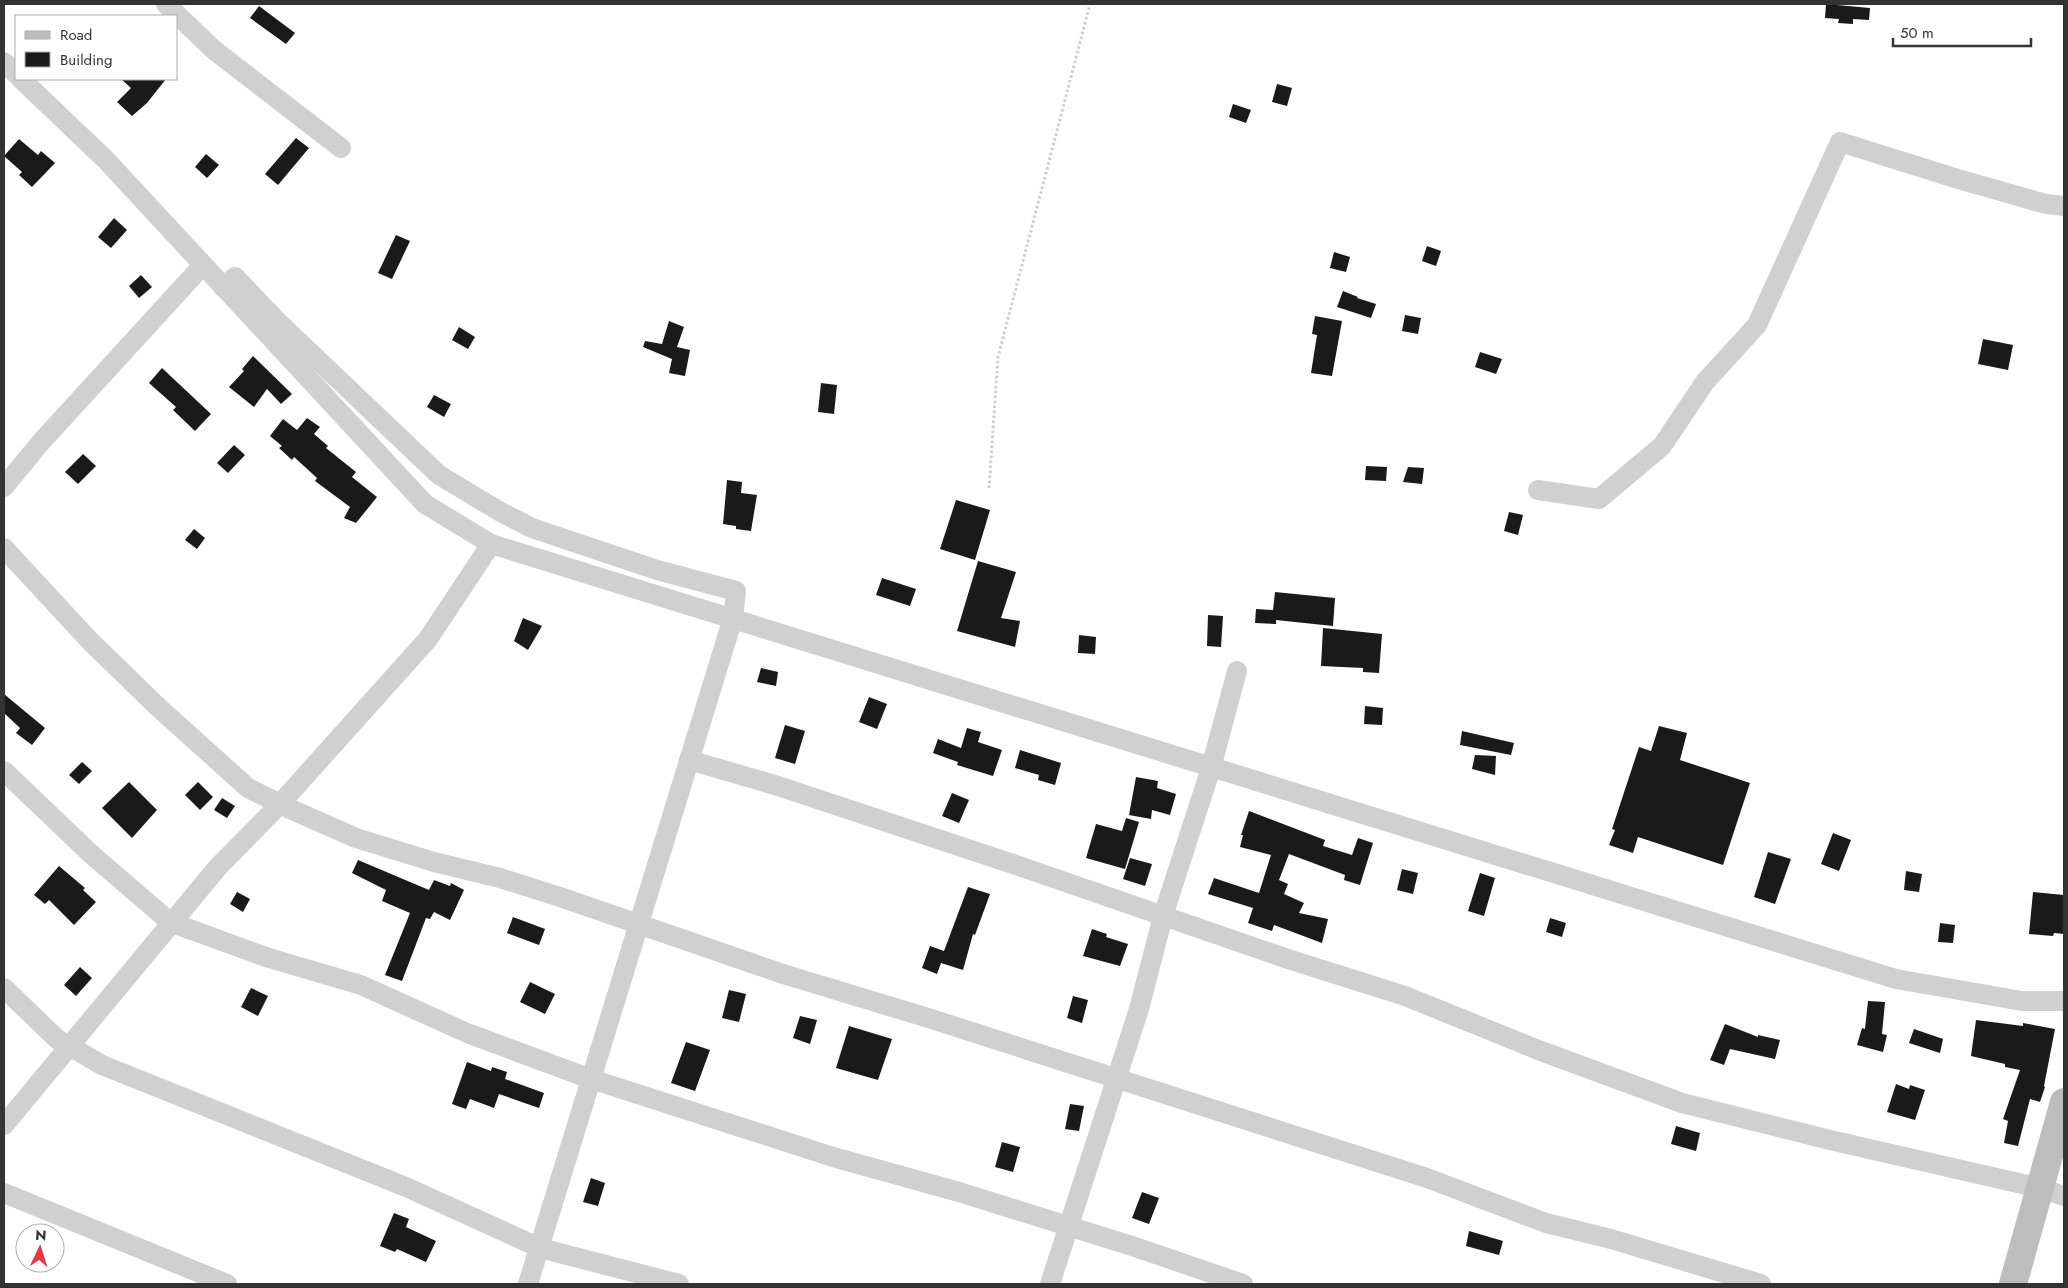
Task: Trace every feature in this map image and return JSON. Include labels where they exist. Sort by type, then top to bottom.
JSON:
[{"type":"street","points":[[166,4],[177,15]]},
{"type":"street","points":[[178,16],[214,50],[341,148]]},
{"type":"street","points":[[4,62],[15,73]]},
{"type":"street","points":[[22,80],[106,160],[425,504],[491,544],[1896,979],[2022,1001],[2064,1001]]},
{"type":"street","points":[[1538,490],[1598,499],[1662,446],[1705,382],[1757,326],[1840,142],[1958,179],[2046,204],[2064,206]]},
{"type":"street","points":[[4,487],[42,442],[203,265]]},
{"type":"street","points":[[223,286],[235,277],[278,322],[439,475],[499,511],[532,528],[657,570],[736,591],[733,618],[528,1284]]},
{"type":"street","points":[[4,1126],[170,922],[218,867],[280,804],[428,639],[491,544]]},
{"type":"street","points":[[4,548],[90,641],[159,708],[248,788],[356,838],[434,862],[500,878],[639,923],[783,974],[1115,1077],[1427,1178],[1546,1223],[1611,1238],[1761,1284]]},
{"type":"street","points":[[1050,1284],[1138,1009],[1163,916],[1211,768],[1236,672]]},
{"type":"street","points":[[689,760],[775,785],[1013,864],[1288,959],[1405,996],[1541,1051],[1682,1102],[1830,1140],[2052,1192]]},
{"type":"street","points":[[4,772],[91,854],[170,922],[269,958],[361,985],[467,1033],[591,1079],[823,1154],[1070,1226],[1243,1284]]},
{"type":"street","points":[[4,988],[57,1039],[102,1065],[406,1187],[540,1248],[679,1284]]},
{"type":"street","points":[[2014,1284],[2052,1192],[2064,1102]]},
{"type":"street","points":[[4,1193],[227,1284]]},
{"type":"path","points":[[990,488],[998,357],[1090,4]]},
{"type":"building","points":[[1826,4],[1870,8],[1869,20],[1853,19],[1853,24],[1838,23],[1839,19],[1825,18]]},
{"type":"building","points":[[259,6],[295,33],[286,44],[250,18]]},
{"type":"building","points":[[122,80],[165,80],[147,103],[132,116],[117,102],[131,88]]},
{"type":"building","points":[[1277,84],[1292,88],[1287,106],[1272,102]]},
{"type":"building","points":[[1233,104],[1251,110],[1246,123],[1229,117]]},
{"type":"building","points":[[296,138],[309,148],[278,185],[265,174]]},
{"type":"building","points":[[19,139],[38,155],[41,151],[55,163],[32,187],[19,175],[22,172],[4,156]]},
{"type":"building","points":[[206,154],[219,165],[207,178],[195,167]]},
{"type":"building","points":[[114,218],[127,230],[111,248],[98,237]]},
{"type":"building","points":[[396,235],[410,241],[392,279],[378,273]]},
{"type":"building","points":[[1427,246],[1441,251],[1436,266],[1422,261]]},
{"type":"building","points":[[1334,252],[1350,257],[1346,272],[1330,268]]},
{"type":"building","points":[[141,275],[152,287],[139,298],[129,286]]},
{"type":"building","points":[[1343,291],[1376,304],[1371,318],[1337,307]]},
{"type":"building","points":[[1405,315],[1421,318],[1418,334],[1402,331]]},
{"type":"building","points":[[1315,316],[1342,321],[1332,376],[1311,373],[1317,335],[1312,334]]},
{"type":"building","points":[[669,321],[684,327],[677,347],[690,350],[685,376],[669,373],[672,359],[643,347],[645,341],[662,344]]},
{"type":"building","points":[[459,327],[475,337],[468,349],[452,340]]},
{"type":"building","points":[[1983,339],[2013,345],[2008,370],[1978,364]]},
{"type":"building","points":[[1480,352],[1502,359],[1496,374],[1475,367]]},
{"type":"building","points":[[253,356],[292,394],[281,404],[267,389],[254,407],[229,387],[244,371],[242,369]]},
{"type":"building","points":[[162,368],[211,414],[195,431],[173,410],[176,407],[149,383]]},
{"type":"building","points":[[821,383],[837,385],[834,414],[818,412]]},
{"type":"building","points":[[434,395],[451,404],[444,417],[427,407]]},
{"type":"building","points":[[307,418],[320,427],[314,434],[328,446],[326,448],[356,472],[352,477],[377,497],[356,523],[344,518],[350,507],[315,481],[317,478],[294,457],[292,460],[279,448],[282,446],[270,436],[283,419],[297,430]]},
{"type":"building","points":[[234,445],[245,455],[228,473],[217,463]]},
{"type":"building","points":[[83,454],[96,466],[78,484],[65,472]]},
{"type":"building","points":[[1366,466],[1387,467],[1386,481],[1365,480]]},
{"type":"building","points":[[1408,467],[1424,468],[1422,484],[1403,482]]},
{"type":"building","points":[[727,480],[742,482],[741,493],[757,495],[751,531],[736,529],[736,526],[723,524]]},
{"type":"building","points":[[956,500],[990,510],[975,560],[940,549]]},
{"type":"building","points":[[1509,512],[1523,515],[1518,535],[1504,531]]},
{"type":"building","points":[[194,529],[205,538],[197,549],[185,540]]},
{"type":"building","points":[[978,561],[1016,572],[1001,618],[1020,621],[1015,647],[957,631]]},
{"type":"building","points":[[882,578],[916,589],[910,606],[876,595]]},
{"type":"building","points":[[1275,592],[1335,598],[1333,626],[1276,620],[1276,624],[1255,623],[1256,609],[1273,610]]},
{"type":"building","points":[[1208,615],[1223,616],[1221,647],[1207,646]]},
{"type":"building","points":[[523,618],[542,626],[528,650],[514,641]]},
{"type":"building","points":[[1323,628],[1382,634],[1379,673],[1363,672],[1363,668],[1321,666]]},
{"type":"building","points":[[1079,635],[1096,637],[1095,654],[1078,653]]},
{"type":"building","points":[[761,668],[778,672],[776,686],[757,682]]},
{"type":"building","points":[[4,694],[45,728],[32,745],[16,733],[20,728],[4,713]]},
{"type":"building","points":[[869,697],[887,704],[877,729],[859,722]]},
{"type":"building","points":[[1365,706],[1383,708],[1382,725],[1364,724]]},
{"type":"building","points":[[785,725],[805,731],[795,764],[775,758]]},
{"type":"building","points":[[1659,726],[1687,733],[1680,760],[1750,783],[1723,865],[1638,837],[1633,853],[1609,845],[1615,830],[1612,829],[1639,747],[1651,751]]},
{"type":"building","points":[[967,728],[981,732],[978,742],[1002,750],[993,776],[957,765],[958,762],[933,753],[938,739],[961,748]]},
{"type":"building","points":[[1462,731],[1514,743],[1511,755],[1460,745]]},
{"type":"building","points":[[1020,750],[1061,763],[1055,785],[1038,780],[1039,775],[1015,768]]},
{"type":"building","points":[[1475,755],[1496,756],[1495,775],[1472,769]]},
{"type":"building","points":[[82,762],[92,771],[79,784],[69,775]]},
{"type":"building","points":[[1136,777],[1158,781],[1157,788],[1176,794],[1170,815],[1152,810],[1151,819],[1129,815]]},
{"type":"building","points":[[129,782],[157,810],[132,838],[102,808]]},
{"type":"building","points":[[198,782],[213,797],[200,810],[185,795]]},
{"type":"building","points":[[952,793],[969,800],[959,823],[942,816]]},
{"type":"building","points":[[222,798],[235,806],[227,818],[214,810]]},
{"type":"building","points":[[1249,811],[1325,840],[1323,846],[1352,855],[1358,838],[1373,843],[1360,885],[1344,880],[1345,875],[1289,854],[1279,880],[1288,884],[1284,894],[1304,903],[1299,913],[1328,919],[1322,943],[1274,925],[1272,931],[1248,923],[1253,908],[1208,894],[1214,878],[1259,893],[1271,855],[1240,847],[1243,835],[1241,835]]},
{"type":"building","points":[[1126,818],[1139,822],[1125,869],[1086,858],[1096,824],[1122,831]]},
{"type":"building","points":[[1833,833],[1851,840],[1839,871],[1821,864]]},
{"type":"building","points":[[1768,852],[1791,859],[1775,904],[1754,897]]},
{"type":"building","points":[[1130,858],[1152,864],[1145,886],[1123,879]]},
{"type":"building","points":[[358,860],[429,890],[434,880],[450,886],[451,883],[464,890],[450,920],[434,912],[430,919],[426,918],[402,981],[385,975],[410,913],[382,901],[386,890],[352,873]]},
{"type":"building","points":[[59,866],[85,888],[83,890],[96,902],[74,925],[49,900],[45,904],[34,895]]},
{"type":"building","points":[[1402,869],[1418,873],[1413,894],[1397,890]]},
{"type":"building","points":[[1906,871],[1922,874],[1919,892],[1904,890]]},
{"type":"building","points":[[1480,873],[1495,878],[1484,916],[1468,911]]},
{"type":"building","points":[[968,887],[990,894],[975,935],[973,934],[963,970],[941,963],[937,974],[922,968],[930,946],[944,951]]},
{"type":"building","points":[[237,892],[250,899],[243,912],[230,904]]},
{"type":"building","points":[[2033,892],[2064,895],[2064,934],[2054,933],[2053,936],[2029,934]]},
{"type":"building","points":[[513,917],[545,929],[539,945],[507,933]]},
{"type":"building","points":[[1550,918],[1566,923],[1562,937],[1546,932]]},
{"type":"building","points":[[1940,923],[1955,925],[1953,943],[1938,942]]},
{"type":"building","points":[[1092,929],[1107,934],[1106,937],[1128,944],[1120,966],[1083,956]]},
{"type":"building","points":[[80,967],[92,978],[76,996],[64,985]]},
{"type":"building","points":[[530,982],[555,994],[545,1014],[520,1002]]},
{"type":"building","points":[[251,988],[268,996],[258,1016],[241,1007]]},
{"type":"building","points":[[729,990],[746,994],[739,1022],[722,1018]]},
{"type":"building","points":[[1073,996],[1088,1000],[1082,1023],[1067,1018]]},
{"type":"building","points":[[1868,1001],[1885,1002],[1882,1034],[1887,1035],[1883,1052],[1857,1045],[1862,1028],[1865,1029]]},
{"type":"building","points":[[800,1016],[817,1020],[810,1044],[793,1038]]},
{"type":"building","points":[[1976,1020],[2023,1026],[2023,1023],[2055,1029],[2045,1087],[2040,1102],[2030,1099],[2018,1146],[2004,1143],[2008,1121],[2003,1119],[2020,1070],[2005,1067],[2005,1064],[1971,1056]]},
{"type":"building","points":[[1725,1024],[1758,1037],[1758,1035],[1780,1040],[1775,1059],[1730,1049],[1724,1065],[1710,1060]]},
{"type":"building","points":[[849,1026],[892,1039],[878,1080],[836,1068]]},
{"type":"building","points":[[1914,1029],[1943,1039],[1940,1053],[1909,1043]]},
{"type":"building","points":[[686,1042],[710,1050],[695,1091],[671,1083]]},
{"type":"building","points":[[467,1062],[491,1071],[492,1067],[507,1072],[505,1079],[544,1093],[539,1108],[499,1094],[494,1108],[470,1099],[466,1109],[452,1104]]},
{"type":"building","points":[[1896,1084],[1909,1089],[1910,1085],[1925,1090],[1915,1120],[1887,1112]]},
{"type":"building","points":[[1070,1104],[1084,1106],[1079,1131],[1065,1129]]},
{"type":"building","points":[[1676,1126],[1700,1133],[1696,1151],[1671,1144]]},
{"type":"building","points":[[1002,1142],[1020,1147],[1013,1172],[995,1167]]},
{"type":"building","points":[[591,1178],[605,1183],[598,1206],[583,1202]]},
{"type":"building","points":[[1142,1192],[1159,1198],[1149,1224],[1132,1218]]},
{"type":"building","points":[[394,1213],[409,1219],[406,1227],[436,1241],[426,1262],[397,1249],[395,1252],[380,1246]]},
{"type":"building","points":[[1469,1231],[1503,1241],[1499,1255],[1466,1246]]}]
